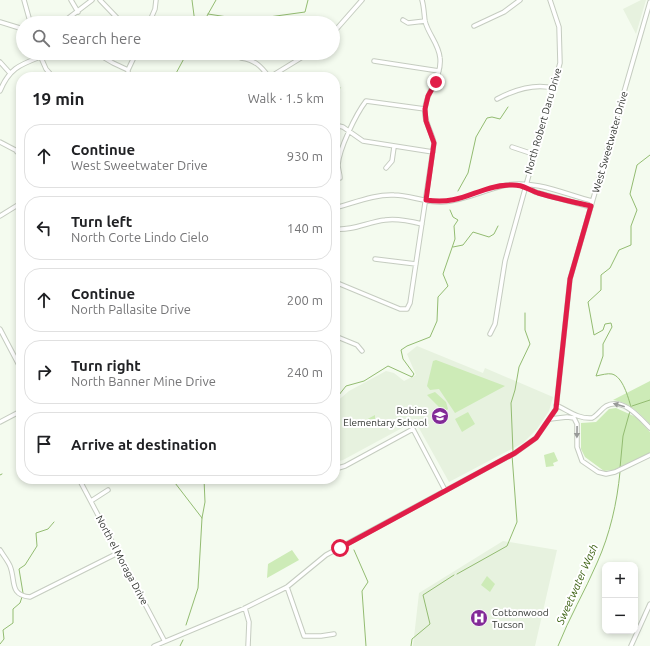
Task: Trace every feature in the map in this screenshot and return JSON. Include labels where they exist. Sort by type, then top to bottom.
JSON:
[{"type":"street","points":[[24,0],[28,16]]},
{"type":"street","points":[[71,0],[78,12]]},
{"type":"street","points":[[72,16],[92,0]]},
{"type":"street","points":[[100,0],[115,16]]},
{"type":"street","points":[[152,16],[155,9],[156,0]]},
{"type":"street","points":[[340,25],[362,0]]},
{"type":"street","points":[[340,284],[402,310],[407,310],[410,303],[434,143],[426,121],[425,109],[428,96],[436,82],[440,59],[439,49],[425,22],[425,9],[422,0]]},
{"type":"street","points":[[474,26],[504,12],[520,0]]},
{"type":"street","name":"North Robert Daru Drive","points":[[490,334],[495,324],[505,261],[533,154],[560,63],[559,27],[550,0]]},
{"type":"street","name":"West Sweetwater Drive","points":[[154,646],[164,640],[245,608],[287,587],[326,556],[515,453],[536,438],[550,419],[556,405],[570,279],[650,2]]},
{"type":"street","points":[[403,20],[408,23],[425,22]]},
{"type":"street","points":[[0,22],[16,27]]},
{"type":"street","points":[[0,91],[9,72],[30,60]]},
{"type":"street","points":[[42,60],[50,72]]},
{"type":"street","points":[[107,60],[128,70],[133,60]]},
{"type":"street","points":[[252,60],[260,65],[265,72]]},
{"type":"street","points":[[277,72],[297,60]]},
{"type":"street","points":[[374,61],[439,71]]},
{"type":"street","points":[[0,62],[9,72]]},
{"type":"street","points":[[497,99],[514,90],[542,85],[553,88]]},
{"type":"street","points":[[340,160],[350,132],[366,101],[425,109]]},
{"type":"street","points":[[340,126],[363,141],[433,152]]},
{"type":"street","points":[[0,142],[16,151]]},
{"type":"street","points":[[386,168],[392,161],[394,147]]},
{"type":"street","points":[[512,148],[533,154]]},
{"type":"street","points":[[340,207],[373,198],[394,195],[440,202],[455,201],[495,187],[509,184],[547,187],[563,194],[592,201]]},
{"type":"street","points":[[525,186],[535,192],[591,206]]},
{"type":"street","points":[[0,216],[16,206]]},
{"type":"street","points":[[340,230],[385,220],[401,219],[422,224]]},
{"type":"street","points":[[375,259],[416,264]]},
{"type":"street","points":[[0,329],[16,359]]},
{"type":"street","points":[[340,339],[357,345],[362,351]]},
{"type":"street","points":[[556,405],[574,416],[584,419],[592,418],[604,407],[612,403],[621,404],[634,412],[650,428]]},
{"type":"street","points":[[0,422],[16,414]]},
{"type":"street","points":[[550,419],[567,417],[574,418],[577,424],[577,447],[582,461],[598,472],[606,474],[614,472],[650,455]]},
{"type":"street","points":[[340,468],[413,429],[445,490]]},
{"type":"street","name":"North el Moraga Drive","points":[[82,484],[164,640]]},
{"type":"street","points":[[91,501],[108,490]]},
{"type":"street","name":"North el Moraga Drive","points":[[0,550],[10,566],[16,591],[21,595],[30,597],[118,553]]},
{"type":"street","points":[[287,587],[304,636],[334,634]]},
{"type":"street","points":[[631,646],[650,604]]},
{"type":"street","points":[[245,608],[249,622],[248,646]]},
{"type":"shaded area","points":[[641,0],[646,0],[636,34],[623,9]]},
{"type":"shaded area","name":"Robins Elementary School","points":[[417,346],[483,373],[485,368],[553,397],[549,411],[537,429],[523,443],[449,482],[415,421],[340,461],[340,399],[349,391],[386,371],[394,373],[404,381],[416,375],[407,354]]},
{"type":"shaded area","name":"Cottonwood Tucson","points":[[503,541],[557,550],[535,646],[413,646],[419,593]]},
{"type":"green space","points":[[436,360],[505,386],[455,413],[439,389],[430,390],[427,386],[433,361]]},
{"type":"green space","points":[[650,381],[650,424],[638,412],[629,406],[613,400]]},
{"type":"green space","points":[[435,392],[446,402],[448,409],[446,411],[439,407],[427,395]]},
{"type":"green space","points":[[616,408],[636,417],[650,432],[650,453],[614,470],[604,471],[585,457],[581,449],[581,423],[596,422],[609,409]]},
{"type":"green space","points":[[468,412],[475,424],[462,432],[455,419]]},
{"type":"green space","points":[[375,415],[375,423],[366,428],[362,422]]},
{"type":"green space","points":[[554,452],[558,461],[553,463],[554,466],[546,467],[544,455]]},
{"type":"green space","points":[[292,550],[299,560],[267,578],[268,564]]},
{"type":"green space","points":[[487,576],[495,584],[490,592],[481,585]]},
{"type":"waterway","points":[[192,0],[194,16]]},
{"type":"waterway","points":[[207,16],[216,0]]},
{"type":"waterway","points":[[276,16],[305,12],[308,0]]},
{"type":"waterway","points":[[208,14],[221,16]]},
{"type":"waterway","points":[[177,72],[183,60]]},
{"type":"waterway","points":[[458,191],[468,173],[476,137],[487,118],[492,117],[500,119],[508,107]]},
{"type":"waterway","points":[[631,407],[622,383],[616,376],[612,374],[596,376],[603,356],[603,344],[612,327],[611,323],[605,324],[603,330],[594,335],[588,302],[601,290],[601,275],[610,268],[619,250],[631,245],[631,226],[637,210],[630,194],[637,165],[650,155]]},
{"type":"waterway","points":[[340,394],[346,386],[364,381],[388,366],[412,377],[414,374],[403,359],[401,350],[430,337],[437,321],[438,297],[448,286],[443,274],[455,239],[454,226],[458,220],[453,217],[450,210]]},
{"type":"waterway","points":[[453,247],[463,245],[473,232],[489,237],[494,234],[498,226]]},
{"type":"waterway","points":[[513,452],[511,403],[519,367],[530,344],[525,330],[525,313]]},
{"type":"waterway","name":"Sweetwater Wash","points":[[632,406],[650,400]]},
{"type":"waterway","name":"Sweetwater Wash","points":[[620,468],[623,436],[630,411]]},
{"type":"waterway","points":[[457,574],[507,546],[517,522],[512,455]]},
{"type":"waterway","name":"Sweetwater Wash","points":[[558,646],[606,541],[615,507],[620,472]]},
{"type":"waterway","points":[[176,484],[202,518],[198,588],[186,625]]},
{"type":"waterway","points":[[202,518],[205,502],[204,484]]},
{"type":"waterway","points":[[23,593],[19,569],[25,565],[37,546],[36,533],[48,529],[54,522]]},
{"type":"waterway","points":[[354,550],[368,582],[362,591],[366,646]]},
{"type":"waterway","points":[[411,646],[412,639],[430,624],[423,595],[454,575]]},
{"type":"waterway","points":[[0,644],[4,639],[3,630],[13,623],[13,609],[20,603],[22,597]]},
{"type":"waterway","points":[[180,646],[183,640]]},
{"type":"place","name":"Robins Elementary School","points":[[440,416]]},
{"type":"place","name":"Cottonwood Tucson","points":[[479,618]]},
{"type":"route","points":[[340,548],[515,453],[536,438],[556,409],[570,279],[591,206],[535,192],[525,186],[509,184],[495,187],[455,201],[440,202],[426,200],[434,143],[432,132],[426,121],[425,109],[428,96],[436,82]]}]
